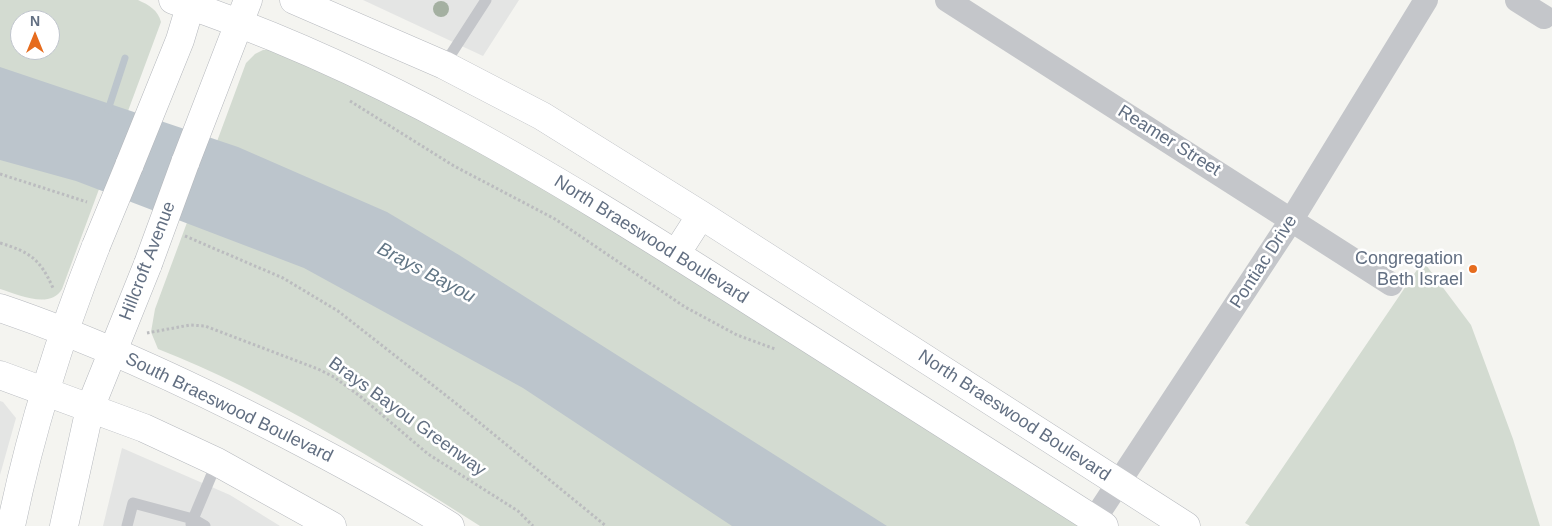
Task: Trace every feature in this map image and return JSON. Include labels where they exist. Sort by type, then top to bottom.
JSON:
[{"type":"main road","name":"North Braeswood Boulevard","points":[[294,0],[444,65],[542,116],[701,215],[1186,526]]},
{"type":"main road","name":"North Braeswood Boulevard","points":[[185,2],[243,12],[299,47],[395,92],[519,158],[676,254],[1099,523]]},
{"type":"main road","points":[[11,526],[44,390],[63,330],[180,40],[185,2]]},
{"type":"main road","name":"Hillcroft Avenue","points":[[64,526],[90,408],[148,264],[243,12]]},
{"type":"main road","points":[[676,254],[701,215]]},
{"type":"main road","name":"South Braeswood Boulevard","points":[[0,308],[63,330],[227,404],[360,473],[412,517],[450,526]]},
{"type":"main road","points":[[0,375],[144,428],[217,462],[332,526]]},
{"type":"street","name":"Reamer Street","points":[[947,0],[1391,284]]},
{"type":"street","name":"Pontiac Drive","points":[[1099,523],[1118,483],[1292,219],[1426,0]]},
{"type":"street","points":[[1517,0],[1544,17]]},
{"type":"lane","points":[[444,65],[486,0]]},
{"type":"lane","points":[[192,522],[217,462]]},
{"type":"lane","points":[[127,526],[133,503],[205,526]]},
{"type":"path","points":[[350,100],[454,166],[554,219],[685,307],[737,335],[782,351]]},
{"type":"path","points":[[0,174],[95,205]]},
{"type":"path","points":[[183,235],[283,278],[338,311],[453,401],[606,526]]},
{"type":"path","points":[[0,243],[31,255],[43,268],[53,290]]},
{"type":"path","name":"Brays Bayou Greenway","points":[[141,335],[164,328],[190,325],[205,326],[318,369],[361,397],[428,454],[518,511],[533,526]]},
{"type":"shaded area","points":[[0,0],[138,0],[155,11],[161,22],[62,289],[50,299],[42,300],[24,297],[0,289]]},
{"type":"shaded area","points":[[363,0],[519,0],[483,56]]},
{"type":"shaded area","points":[[263,50],[272,50],[307,62],[549,186],[1085,526],[480,526],[363,453],[282,407],[241,386],[158,349],[151,332],[155,309],[246,63],[255,54]]},
{"type":"shaded area","points":[[1423,261],[1471,325],[1513,439],[1540,526],[1250,526],[1245,523]]},
{"type":"shaded area","points":[[0,401],[16,418],[0,475]]},
{"type":"shaded area","points":[[122,448],[230,495],[280,526],[103,526]]},
{"type":"water","name":"Brays Bayou","points":[[0,67],[238,147],[387,212],[459,255],[887,526],[732,526],[523,388],[304,268],[76,181],[0,160]]},
{"type":"waterway","points":[[108,110],[125,58]]},
{"type":"place","name":"Congregation Beth Israel","points":[[1473,269]]}]
